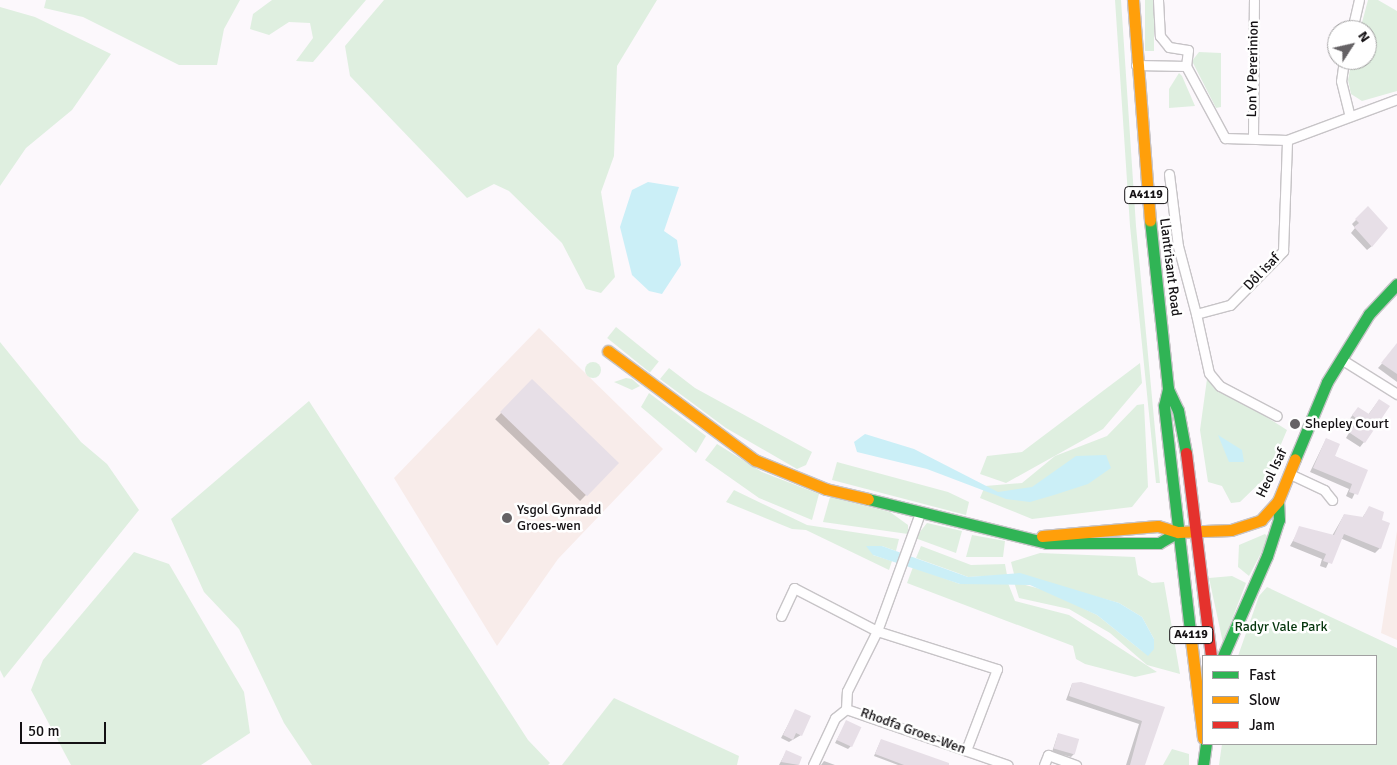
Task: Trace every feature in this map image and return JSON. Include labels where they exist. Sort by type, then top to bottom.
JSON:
[{"type":"main road","name":"Llantrisant Road","points":[[1133,0],[1144,184],[1168,388],[1178,410],[1198,532],[1211,655]]},
{"type":"main road","name":"Heol Isaf","points":[[1178,532],[1198,532],[1250,526],[1278,501],[1341,359],[1369,314],[1397,284]]},
{"type":"main road","points":[[608,350],[755,460],[825,489],[1047,543],[1133,545],[1160,543],[1178,532]]},
{"type":"main road","name":"Llantrisant Road","points":[[1168,388],[1164,406],[1202,730]]},
{"type":"main road","points":[[1223,655],[1234,641],[1267,556],[1279,520],[1278,501]]},
{"type":"main road","points":[[1029,538],[1158,526],[1178,532]]},
{"type":"main road","points":[[1203,765],[1205,746]]},
{"type":"street","points":[[1158,0],[1160,36],[1169,47],[1188,50],[1186,66],[1220,134],[1288,140],[1349,114],[1397,99]]},
{"type":"street","name":"Lon Y Pererinion","points":[[1253,138],[1254,0]]},
{"type":"street","points":[[1354,20],[1359,0]]},
{"type":"street","points":[[1136,65],[1186,66]]},
{"type":"street","points":[[1343,70],[1341,81],[1349,114]]},
{"type":"street","name":"Dôl isaf","points":[[1196,314],[1230,305],[1283,251],[1288,140]]},
{"type":"street","points":[[1169,174],[1178,246],[1210,374],[1220,386],[1277,416]]},
{"type":"street","points":[[1341,359],[1397,394]]},
{"type":"street","points":[[1290,474],[1324,490],[1332,500]]},
{"type":"street","points":[[813,765],[835,718],[846,709],[848,691],[876,631],[920,513]]},
{"type":"street","points":[[781,616],[794,588],[876,631],[997,669],[966,750]]},
{"type":"street","name":"Rhodfa Groes-Wen","points":[[846,709],[1008,765]]},
{"type":"street","points":[[1044,765],[1048,755],[1076,765]]},
{"type":"shaded area","name":"Ysgol Gynradd Groes-wen","points":[[539,328],[663,449],[558,559],[497,646],[394,478]]},
{"type":"shaded area","points":[[1397,531],[1397,640],[1381,633]]},
{"type":"green space","points":[[46,0],[240,0],[224,29],[217,65],[179,65],[83,17],[44,8]]},
{"type":"green space","points":[[272,0],[366,0],[313,62],[296,61],[313,38],[310,23],[289,22],[269,35],[250,29],[253,14]]},
{"type":"green space","points":[[384,0],[657,0],[617,66],[614,156],[601,192],[615,277],[601,293],[586,289],[562,243],[509,191],[494,184],[467,198],[350,76],[345,46]]},
{"type":"green space","points":[[1115,0],[1121,0],[1136,226],[1160,483],[1156,483],[1130,226]]},
{"type":"green space","points":[[1145,0],[1154,0],[1154,51],[1145,51]]},
{"type":"green space","points":[[1368,0],[1378,0],[1397,11],[1397,91],[1362,101],[1351,94],[1348,80],[1350,70],[1377,70],[1377,20],[1363,20]]},
{"type":"green space","points":[[0,7],[35,17],[111,54],[72,110],[26,148],[0,186]]},
{"type":"green space","points":[[1199,52],[1221,53],[1221,107],[1216,108],[1192,61]]},
{"type":"green space","points":[[1179,73],[1195,106],[1169,108],[1169,89]]},
{"type":"green space","points":[[616,327],[659,362],[650,372],[607,338]]},
{"type":"green space","points":[[0,342],[81,442],[107,464],[139,510],[4,678],[0,670]]},
{"type":"green space","points":[[593,362],[599,364],[601,370],[599,376],[593,378],[587,376],[585,370],[587,364]]},
{"type":"green space","points":[[1140,363],[1142,383],[1103,429],[1006,483],[980,474],[987,456],[1022,452]]},
{"type":"green space","points":[[669,368],[695,388],[812,452],[806,465],[797,469],[726,428],[660,379]]},
{"type":"green space","points":[[626,378],[632,379],[640,386],[632,390],[614,382]]},
{"type":"green space","points":[[1207,379],[1287,430],[1268,475],[1240,502],[1231,503],[1222,486],[1208,482],[1200,430]]},
{"type":"green space","points":[[649,393],[706,436],[696,453],[641,407]]},
{"type":"green space","points":[[309,401],[528,740],[550,763],[548,765],[312,765],[284,723],[239,629],[204,592],[171,519]]},
{"type":"green space","points":[[1144,404],[1148,487],[1132,507],[1032,519],[980,498],[985,486],[1022,483],[1055,456],[1107,436],[1137,405]]},
{"type":"green space","points":[[717,444],[762,472],[819,494],[812,520],[759,498],[705,460]]},
{"type":"green space","points":[[837,462],[948,492],[969,502],[966,515],[832,480]]},
{"type":"green space","points":[[734,490],[807,525],[899,539],[896,551],[882,546],[873,555],[892,561],[889,570],[806,530],[792,529],[726,502]]},
{"type":"green space","points":[[830,497],[890,512],[908,525],[908,534],[823,522]]},
{"type":"green space","points":[[927,523],[962,531],[956,553],[915,538]]},
{"type":"green space","points":[[1265,534],[1269,538],[1249,576],[1238,567],[1239,545]]},
{"type":"green space","points":[[972,535],[1005,541],[1003,557],[966,557]]},
{"type":"green space","points":[[921,546],[971,565],[1005,564],[1007,575],[968,577],[916,558]]},
{"type":"green space","points":[[134,552],[169,564],[244,692],[250,733],[201,765],[71,765],[31,690],[43,660]]},
{"type":"green space","points":[[1040,553],[1135,557],[1138,575],[1152,583],[1164,582],[1180,674],[1147,665],[1110,633],[1069,609],[1019,598],[1014,582],[1048,591],[1097,615],[1142,651],[1154,639],[1142,617],[1119,603],[1014,574],[1011,562]]},
{"type":"green space","points":[[913,567],[960,584],[1008,583],[1015,601],[1069,615],[1157,672],[1135,677],[1085,664],[1076,659],[1073,646],[907,583]]},
{"type":"green space","points":[[1232,576],[1246,583],[1223,643],[1209,578]]},
{"type":"green space","name":"Radyr Vale Park","points":[[1267,587],[1397,648],[1397,765],[1219,765],[1222,745],[1377,745],[1377,655],[1238,655],[1259,596]]},
{"type":"green space","points":[[614,698],[739,756],[737,765],[562,765]]},
{"type":"green space","points":[[1172,749],[1189,754],[1189,765],[1163,765]]},
{"type":"water","points":[[648,182],[679,187],[664,231],[677,240],[681,265],[662,294],[649,291],[632,275],[620,227],[632,190]]},
{"type":"water","points":[[865,434],[914,449],[998,492],[1032,487],[1076,456],[1106,455],[1111,468],[1088,484],[1054,495],[1030,502],[1006,499],[927,469],[857,452],[854,442]]},
{"type":"water","points":[[1218,435],[1242,450],[1244,462],[1229,462]]},
{"type":"water","points":[[866,546],[882,546],[968,577],[1020,573],[1119,603],[1142,617],[1154,639],[1154,649],[1148,656],[1097,615],[1030,585],[960,584],[873,555]]},
{"type":"building","points":[[1368,206],[1388,228],[1372,247],[1354,227],[1359,223],[1355,219]]},
{"type":"building","points":[[1397,343],[1397,374],[1381,363]]},
{"type":"building","points":[[532,379],[619,463],[587,496],[500,412]]},
{"type":"building","points":[[1379,399],[1390,406],[1365,443],[1350,433],[1358,420],[1352,415],[1358,407],[1369,414]]},
{"type":"building","points":[[1326,438],[1340,444],[1335,456],[1368,470],[1358,495],[1349,492],[1352,484],[1313,468]]},
{"type":"building","points":[[1369,506],[1384,512],[1382,520],[1390,523],[1381,549],[1344,534],[1332,564],[1323,561],[1326,554],[1293,541],[1299,526],[1334,535],[1344,514],[1363,517]]},
{"type":"building","points":[[1081,682],[1165,707],[1145,765],[1130,765],[1142,721],[1069,696],[1072,683]]},
{"type":"building","points":[[795,709],[811,716],[802,736],[796,733],[793,740],[783,735]]},
{"type":"building","points":[[846,720],[861,727],[852,747],[837,740]]},
{"type":"building","points":[[1058,733],[1079,739],[1075,754],[1054,748]]},
{"type":"building","points":[[881,739],[949,763],[949,765],[904,765],[875,754]]},
{"type":"building","points":[[786,750],[802,757],[799,765],[781,762]]},
{"type":"traffic: fast","points":[[1150,220],[1168,389],[1178,410],[1186,453]]},
{"type":"traffic: fast","points":[[1295,459],[1327,382],[1369,314],[1397,284]]},
{"type":"traffic: fast","points":[[1168,389],[1164,406],[1190,632]]},
{"type":"traffic: fast","points":[[868,499],[1047,543],[1159,543],[1178,532]]},
{"type":"traffic: fast","points":[[1223,655],[1267,556],[1279,520],[1278,501]]},
{"type":"traffic: fast","points":[[1203,765],[1206,745]]},
{"type":"traffic: slow","points":[[1133,0],[1150,220]]},
{"type":"traffic: slow","points":[[608,351],[755,460],[826,489],[868,499]]},
{"type":"traffic: slow","points":[[1042,536],[1158,526],[1178,532],[1231,530],[1261,520],[1278,501],[1295,459]]},
{"type":"traffic: slow","points":[[1190,632],[1202,730]]},
{"type":"traffic: jam","points":[[1186,453],[1211,655]]},
{"type":"place","name":"Shepley Court","points":[[1295,424]]},
{"type":"place","name":"Ysgol Gynradd Groes-wen","points":[[507,518]]}]
